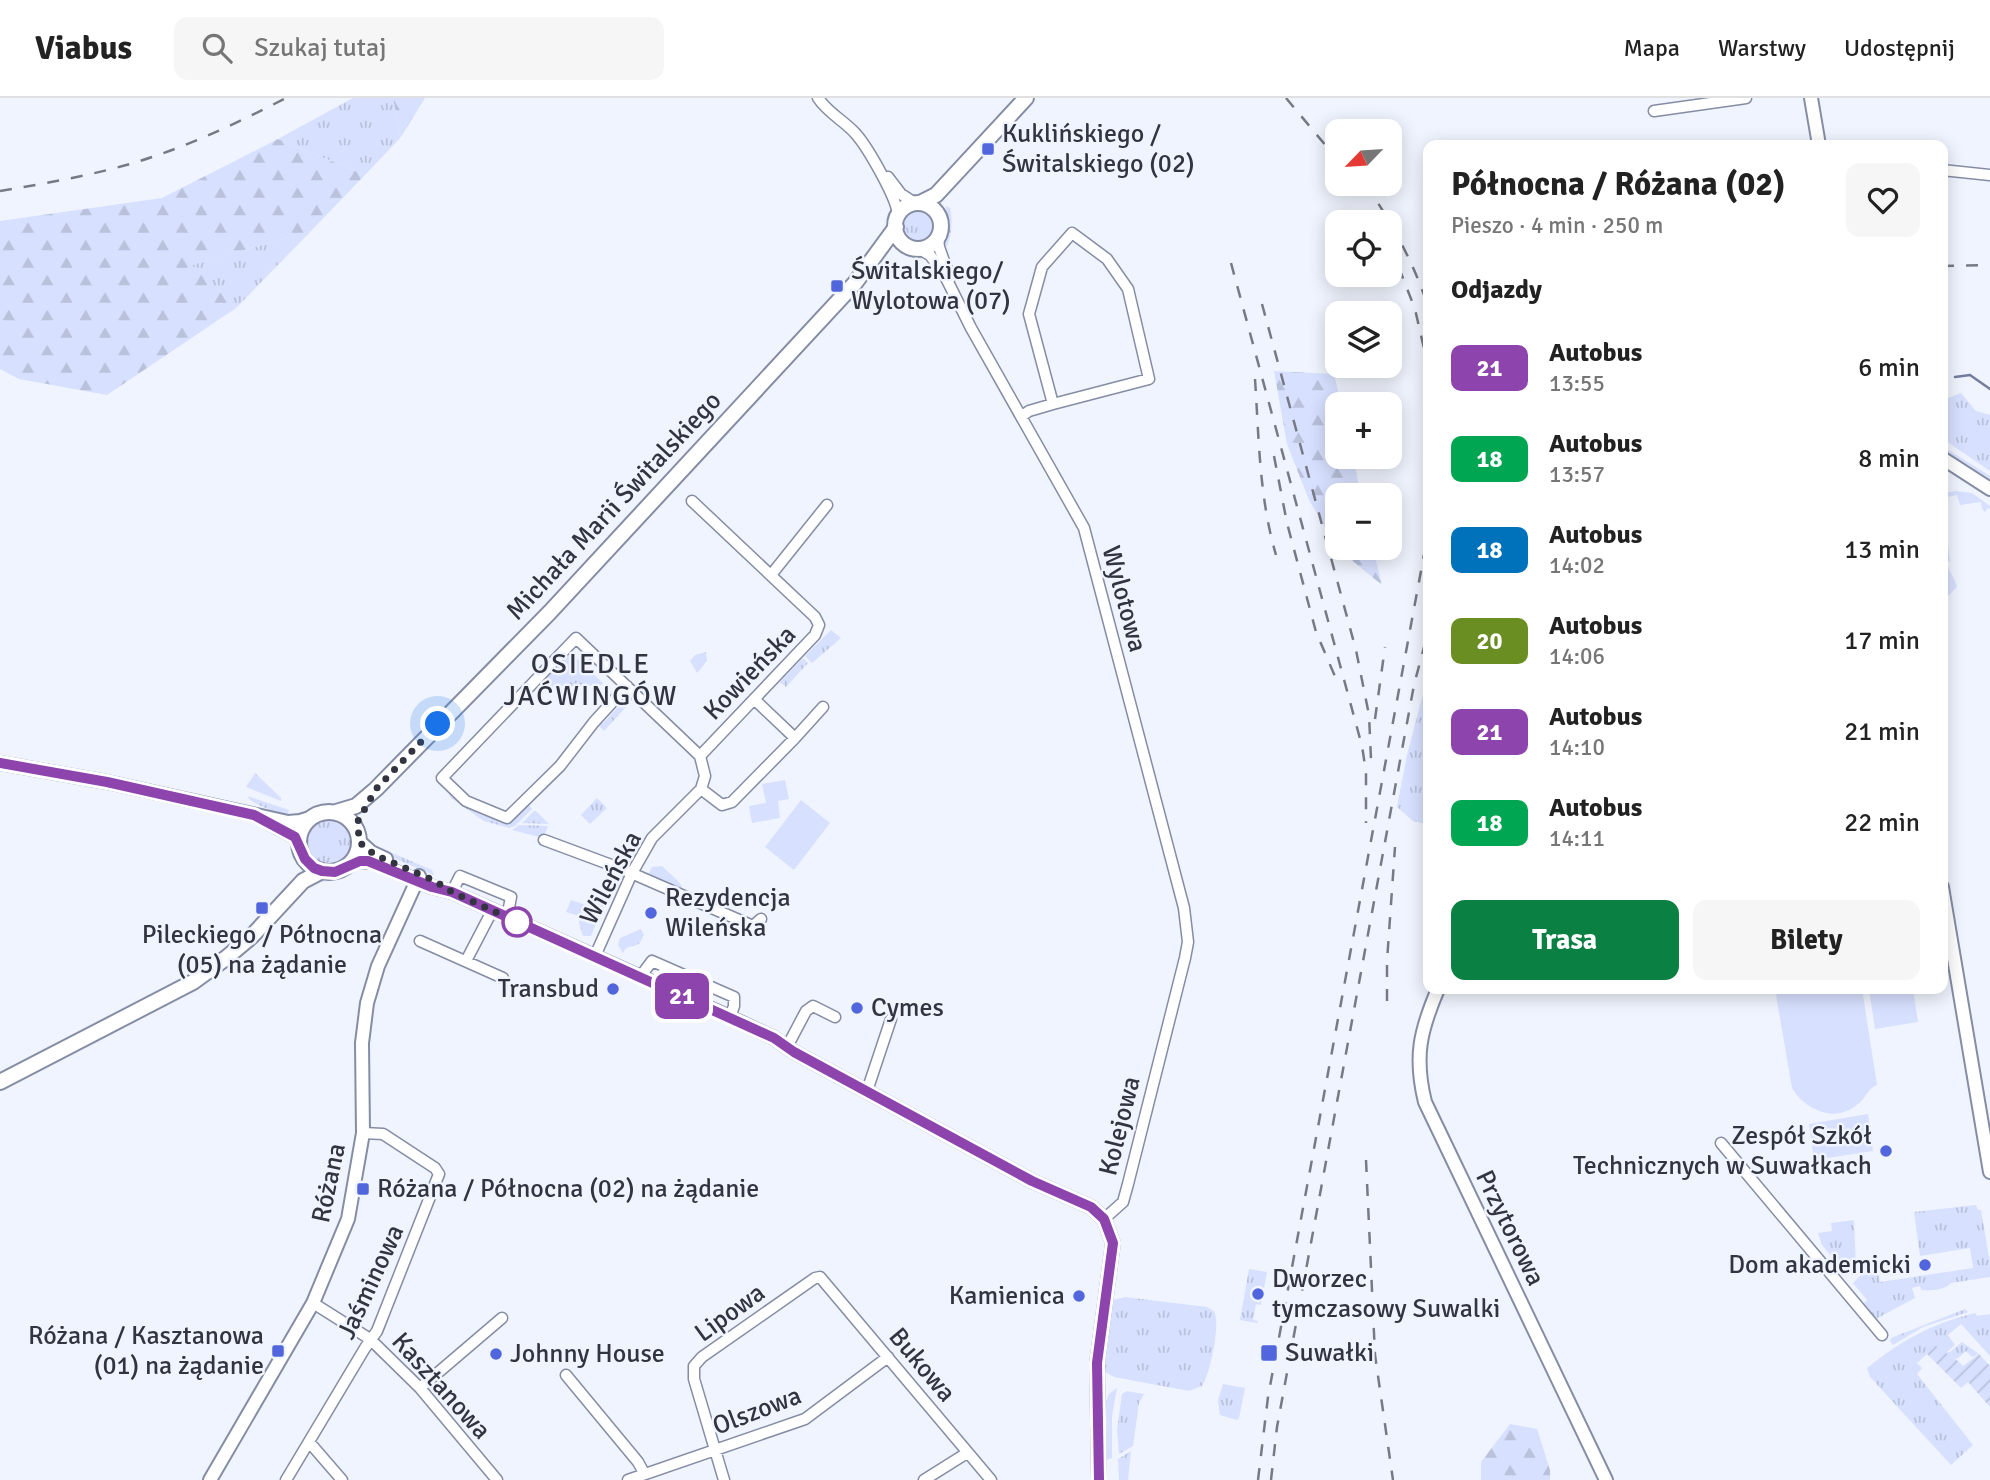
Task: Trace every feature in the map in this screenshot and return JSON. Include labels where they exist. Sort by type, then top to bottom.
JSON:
[{"type":"main road","points":[[964,167],[941,206],[939,237],[930,246],[913,248],[899,238],[897,222],[903,209],[932,198],[1026,98]]},
{"type":"main road","points":[[918,204],[932,208],[940,218]]},
{"type":"main road","name":"Michała Marii Świtalskiego","points":[[855,283],[897,222]]},
{"type":"main road","name":"Michała Marii Świtalskiego","points":[[336,812],[356,806],[376,789],[550,612],[855,283],[888,253],[913,248]]},
{"type":"main road","name":"Michała Marii Świtalskiego","points":[[359,838],[358,821],[376,789]]},
{"type":"main road","points":[[289,894],[302,866],[301,851],[302,830],[313,817],[325,812],[336,812],[349,820],[359,838],[357,854],[350,864],[335,872],[322,871],[311,866],[301,851]]},
{"type":"main road","points":[[0,1082],[193,982],[252,936],[289,894],[312,874],[322,871]]},
{"type":"street","points":[[818,98],[831,113],[855,132],[896,205],[897,222]]},
{"type":"street","points":[[1654,111],[1746,98]]},
{"type":"street","points":[[1811,98],[1818,140]]},
{"type":"street","points":[[873,161],[901,194],[918,204]]},
{"type":"street","points":[[1948,171],[1990,175]]},
{"type":"street","points":[[1022,416],[1029,411],[1053,404],[1149,379],[1128,289],[1107,259],[1072,233],[1042,267],[1029,314],[1053,404]]},
{"type":"street","name":"Wylotowa","points":[[939,237],[939,247],[954,292],[971,328],[1084,528],[1184,908],[1188,942]]},
{"type":"street","name":"Wylotowa","points":[[913,248],[930,255],[954,292]]},
{"type":"street","points":[[1948,461],[1990,489]]},
{"type":"street","name":"Kowieńska","points":[[692,501],[815,617],[819,625],[815,635],[700,756]]},
{"type":"street","points":[[771,575],[827,505]]},
{"type":"street","points":[[626,686],[560,766],[507,818],[466,801],[442,778],[576,638],[700,756],[705,776],[701,789],[722,805],[732,802],[823,707]]},
{"type":"street","points":[[754,699],[795,737]]},
{"type":"street","points":[[0,763],[107,782],[292,823],[313,817]]},
{"type":"street","name":"Wileńska","points":[[594,956],[632,873],[652,838],[701,789]]},
{"type":"street","points":[[254,815],[295,837],[301,851]]},
{"type":"street","points":[[359,838],[375,855],[418,877],[730,1017],[1032,1181],[1091,1207],[1104,1219],[1113,1243],[1097,1363],[1099,1480]]},
{"type":"street","points":[[544,840],[632,873],[753,926],[761,919]]},
{"type":"street","points":[[350,864],[372,862],[418,877]]},
{"type":"street","points":[[452,892],[460,876],[511,897],[507,918]]},
{"type":"street","name":"Różana","points":[[210,1480],[313,1303],[348,1219],[363,1133],[362,1043],[367,1003],[378,966],[418,877]]},
{"type":"street","points":[[466,961],[492,911]]},
{"type":"street","points":[[1948,923],[1990,1172]]},
{"type":"street","points":[[420,940],[503,978]]},
{"type":"street","name":"Kolejowa","points":[[1104,1219],[1117,1208],[1126,1194],[1188,942]]},
{"type":"street","points":[[640,977],[652,961],[734,997],[730,1017]]},
{"type":"street","name":"Przytorowa","points":[[1436,994],[1422,1030],[1418,1053],[1418,1076],[1424,1102],[1606,1480]]},
{"type":"street","points":[[787,1047],[806,1011],[813,1006],[835,1017]]},
{"type":"street","points":[[867,1090],[891,1019]]},
{"type":"street","name":"Jaśminowa","points":[[286,1480],[377,1331],[439,1174],[435,1168],[383,1134],[363,1133]]},
{"type":"street","points":[[1721,1143],[1882,1335]]},
{"type":"street","name":"Bukowa","points":[[820,1277],[991,1480]]},
{"type":"street","name":"Lipowa","points":[[724,1480],[694,1379],[694,1366],[702,1357],[820,1277]]},
{"type":"street","name":"Kasztanowa","points":[[313,1303],[370,1339],[419,1388],[497,1480]]},
{"type":"street","points":[[419,1388],[502,1318]]},
{"type":"street","name":"Olszowa","points":[[628,1480],[805,1419],[888,1357]]},
{"type":"street","points":[[566,1375],[638,1462],[644,1473]]},
{"type":"street","points":[[310,1443],[342,1480]]},
{"type":"street","points":[[924,1480],[967,1453]]},
{"type":"green space","points":[[353,98],[393,98],[401,137],[365,175],[278,139]]},
{"type":"green space","points":[[393,98],[425,98],[401,137]]},
{"type":"green space","points":[[278,139],[365,175],[311,231],[192,265],[236,308],[107,395],[19,379],[0,369],[0,221],[162,198]]},
{"type":"green space","points":[[946,206],[950,208],[952,224],[949,241],[944,250]]},
{"type":"green space","points":[[918,209],[929,214],[934,225],[929,236],[918,241],[907,236],[902,225],[907,214]]},
{"type":"green space","points":[[311,231],[236,308],[191,265]]},
{"type":"green space","points":[[1274,371],[1325,374],[1325,378],[1335,378],[1338,392],[1325,392],[1325,469],[1356,469],[1358,483],[1325,483],[1325,527],[1309,500],[1287,444]]},
{"type":"green space","points":[[1961,393],[1976,411],[1990,415],[1990,471],[1948,442],[1948,398]]},
{"type":"green space","points":[[1948,450],[1990,476],[1990,481],[1948,453]]},
{"type":"green space","points":[[1948,492],[1972,493],[1990,506],[1990,509],[1985,512],[1981,502],[1960,505],[1957,495],[1948,497]]},
{"type":"green space","points":[[1351,560],[1376,560],[1382,585]]},
{"type":"green space","points":[[1948,565],[1955,580],[1957,587],[1948,596]]},
{"type":"green space","points":[[831,630],[841,638],[812,663],[805,656]]},
{"type":"green space","points":[[569,651],[603,683],[602,685],[542,687],[538,683]]},
{"type":"green space","points":[[706,652],[707,661],[697,673],[690,661],[695,655]]},
{"type":"green space","points":[[803,658],[808,663],[786,687],[780,682]]},
{"type":"green space","points":[[1423,694],[1423,823],[1413,821],[1397,807]]},
{"type":"green space","points":[[621,700],[627,706],[604,731],[597,724],[603,723],[621,704]]},
{"type":"green space","points":[[255,773],[281,798],[281,801],[246,787]]},
{"type":"green space","points":[[785,780],[789,799],[778,801],[780,818],[752,823],[749,806],[766,803],[762,784]]},
{"type":"green space","points":[[444,783],[499,817],[512,822],[528,804],[532,809],[515,826],[509,828],[484,821],[451,798]]},
{"type":"green space","points":[[247,796],[289,810],[287,816],[259,805]]},
{"type":"green space","points":[[597,798],[607,808],[590,824],[581,815]]},
{"type":"green space","points":[[801,800],[830,823],[794,870],[765,847]]},
{"type":"green space","points":[[536,811],[549,824],[522,823]]},
{"type":"green space","points":[[330,818],[346,825],[353,841],[346,857],[330,864],[314,857],[307,841],[314,825]]},
{"type":"green space","points":[[519,825],[548,826],[543,838],[512,830]]},
{"type":"green space","points":[[383,849],[432,870],[434,875],[379,852]]},
{"type":"green space","points":[[365,863],[342,878],[314,881],[342,873]]},
{"type":"green space","points":[[662,866],[680,883],[684,893],[647,877],[652,867]]},
{"type":"green space","points":[[601,891],[606,901],[602,908],[576,915],[566,912],[571,900],[586,905],[597,900]]},
{"type":"green space","points":[[600,914],[591,936],[583,936],[580,918]]},
{"type":"green space","points":[[641,929],[644,935],[639,944],[626,948],[623,953],[618,945],[620,938]]},
{"type":"green space","points":[[1776,994],[1863,994],[1877,1085],[1849,1110],[1831,1114],[1805,1103],[1792,1088]]},
{"type":"green space","points":[[1870,994],[1914,994],[1918,1022],[1875,1029]]},
{"type":"green space","points":[[1868,1114],[1873,1151],[1814,1160],[1809,1124]]},
{"type":"green space","points":[[1976,1205],[1978,1210],[1981,1210],[1990,1277],[1951,1283],[1938,1289],[1921,1290],[1920,1286],[1912,1288],[1915,1298],[1874,1320],[1862,1305],[1867,1300],[1853,1283],[1860,1276],[1878,1272],[1880,1282],[1973,1268],[1970,1248],[1920,1256],[1914,1212]]},
{"type":"green space","points":[[1854,1220],[1856,1267],[1846,1274],[1822,1245],[1818,1233],[1832,1231],[1831,1223]]},
{"type":"green space","points":[[1249,1269],[1267,1272],[1261,1305],[1256,1304],[1253,1320],[1258,1321],[1257,1323],[1240,1320]]},
{"type":"green space","points":[[1125,1297],[1207,1307],[1214,1311],[1214,1348],[1202,1386],[1189,1391],[1114,1377],[1102,1370],[1110,1301]]},
{"type":"green space","points":[[1965,1309],[1968,1312],[1923,1327],[1893,1345],[1890,1341],[1891,1338]]},
{"type":"green space","points":[[1975,1313],[1977,1316],[1990,1314],[1990,1356],[1961,1324],[1948,1335],[1955,1345],[1947,1352],[1962,1342],[1979,1354],[1972,1357],[1966,1351],[1957,1359],[1942,1353],[1925,1352],[1927,1354],[1917,1363],[1922,1368],[1917,1374],[1973,1445],[1951,1465],[1870,1377],[1867,1368],[1918,1334]]},
{"type":"green space","points":[[1934,1344],[1963,1366],[1979,1354],[1990,1366],[1990,1407],[1968,1382],[1961,1388],[1925,1352]]},
{"type":"green space","points":[[1223,1384],[1245,1388],[1237,1420],[1220,1415],[1218,1400]]},
{"type":"green space","points":[[1117,1388],[1112,1416],[1112,1458],[1107,1460],[1106,1402],[1109,1394]]},
{"type":"green space","points":[[1127,1391],[1144,1394],[1139,1403],[1133,1446],[1119,1454],[1117,1429],[1122,1394]]},
{"type":"green space","points":[[1510,1424],[1537,1429],[1550,1470],[1550,1480],[1481,1480],[1481,1462]]},
{"type":"green space","points":[[1131,1451],[1128,1480],[1119,1480],[1118,1459]]},
{"type":"waterway","points":[[1955,377],[1970,375],[1990,389]]},
{"type":"railway","points":[[0,191],[80,176],[139,161],[207,136],[286,98]]},
{"type":"railway","points":[[1286,98],[1325,145]]},
{"type":"railway","points":[[1373,196],[1401,243],[1423,293]]},
{"type":"railway","points":[[1231,263],[1362,746],[1366,772],[1366,823]]},
{"type":"railway","points":[[1948,266],[1990,265]]},
{"type":"railway","points":[[1402,276],[1415,309],[1423,344]]},
{"type":"railway","points":[[1262,304],[1356,650],[1369,715],[1371,759]]},
{"type":"railway","points":[[1255,379],[1263,489],[1276,555]]},
{"type":"railway","points":[[1274,456],[1287,523],[1316,632],[1337,681]]},
{"type":"railway","points":[[1258,1480],[1268,1397],[1423,560]]},
{"type":"railway","points":[[1375,719],[1385,647]]},
{"type":"railway","points":[[1271,1480],[1277,1427],[1414,685],[1423,651]]},
{"type":"railway","points":[[1387,1001],[1395,847]]},
{"type":"railway","points":[[1366,1160],[1375,1355],[1393,1480]]},
{"type":"bus line","name":"21","points":[[0,763],[107,782],[254,815],[295,837],[305,859],[318,870],[335,872],[350,864],[368,861],[432,887],[452,892],[774,1038],[794,1052],[1032,1181],[1091,1207],[1104,1219],[1113,1243],[1097,1363],[1099,1480]]},
{"type":"place","name":"Kuklińskiego / Świtalskiego (02)","points":[[988,149]]},
{"type":"place","name":"Świtalskiego/ Wylotowa (07)","points":[[837,286]]},
{"type":"place","name":"Pileckiego / Północna (05) na żądanie","points":[[262,908]]},
{"type":"place","name":"Rezydencja Wileńska","points":[[651,913]]},
{"type":"place","name":"Transbud","points":[[613,989]]},
{"type":"place","name":"Cymes","points":[[857,1008]]},
{"type":"place","name":"Zespół Szkół Technicznych w Suwałkach","points":[[1886,1151]]},
{"type":"place","name":"Różana / Północna (02) na żądanie","points":[[363,1189]]},
{"type":"place","name":"Dom akademicki","points":[[1925,1265]]},
{"type":"place","name":"Dworzec tymczasowy Suwalki","points":[[1258,1294]]},
{"type":"place","name":"Kamienica","points":[[1079,1296]]},
{"type":"place","name":"Różana / Kasztanowa (01) na żądanie","points":[[278,1351]]},
{"type":"place","name":"Suwałki","points":[[1269,1353]]},
{"type":"place","name":"Johnny House","points":[[496,1354]]},
{"type":"district","name":"OSIEDLE JAĆWINGÓW","points":[[591,680]]},
{"type":"route","points":[[438,724],[376,789],[358,821],[359,842],[375,855],[517,922]]}]
